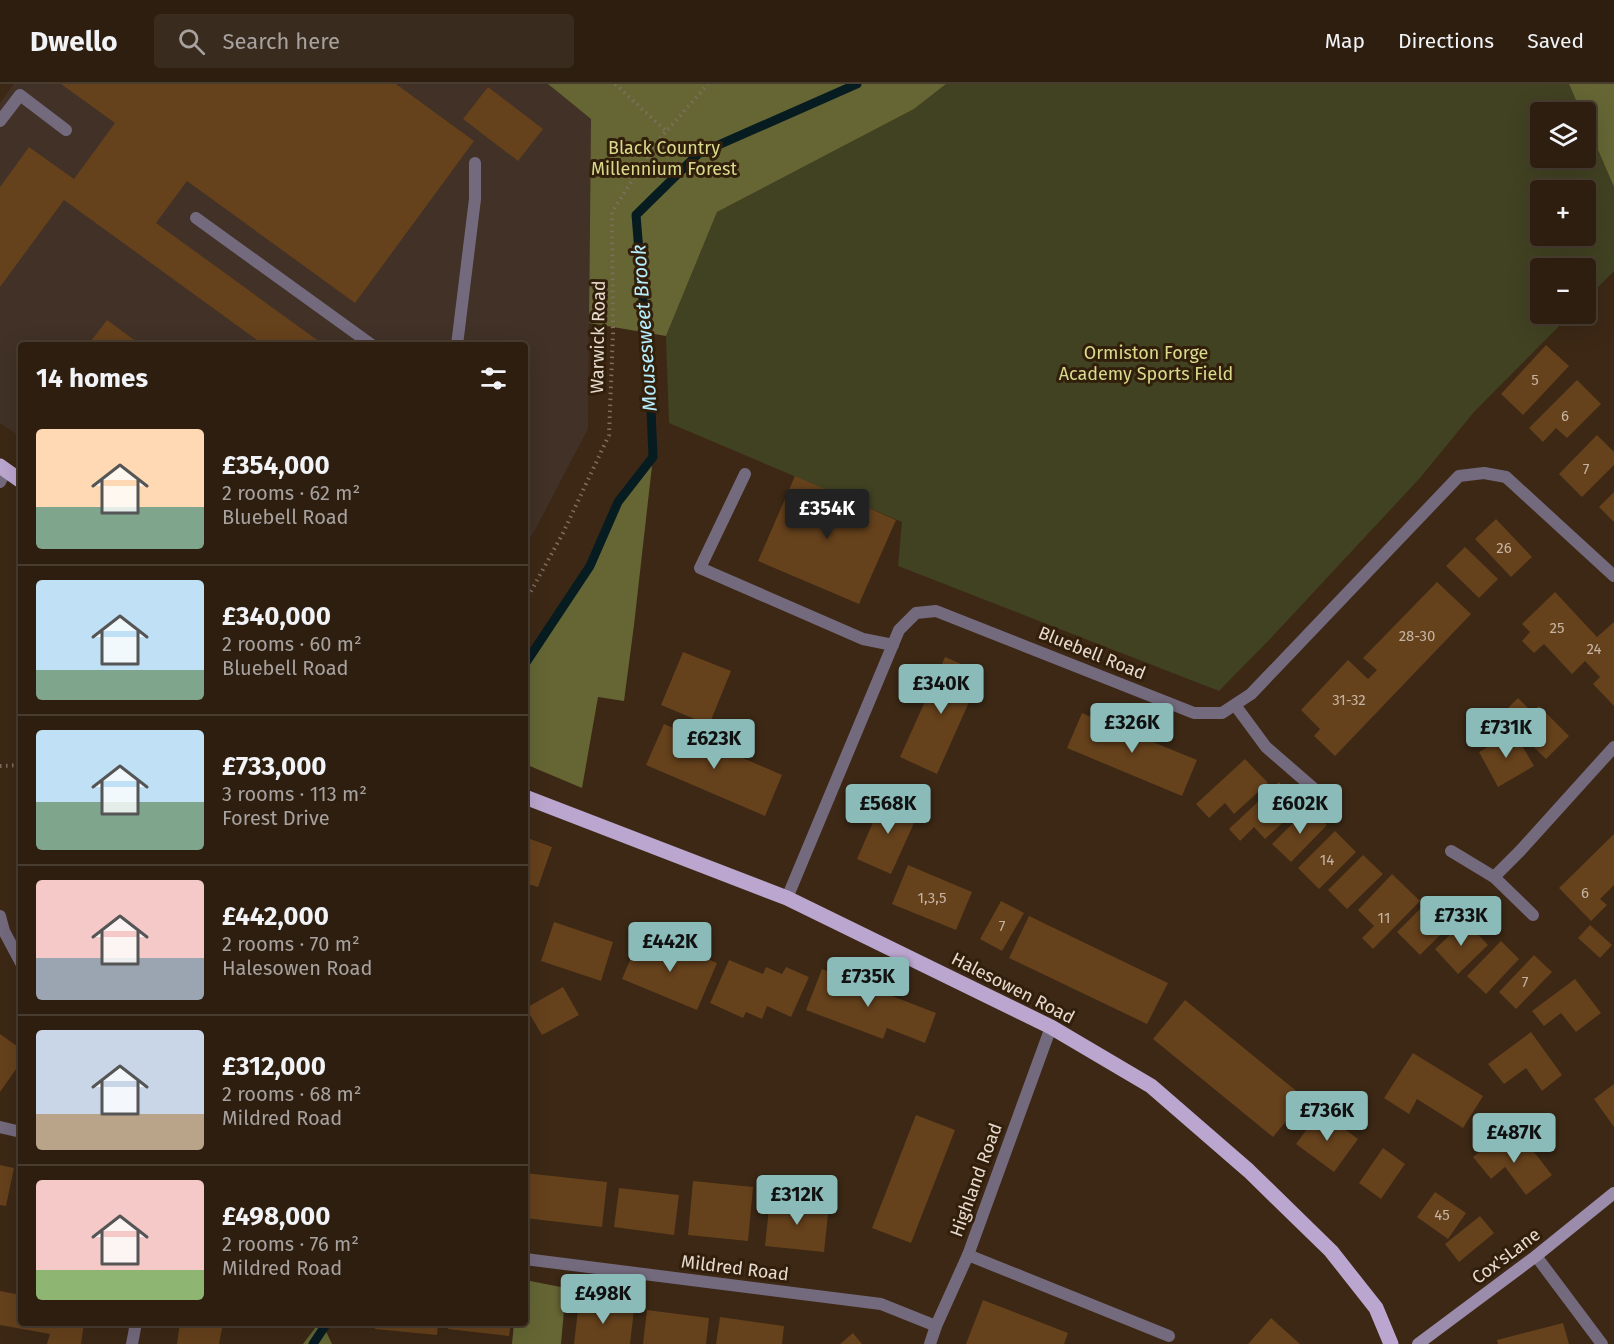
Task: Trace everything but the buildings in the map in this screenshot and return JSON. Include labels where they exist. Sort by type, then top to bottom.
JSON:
[{"type":"main road","points":[[2,473],[18,480]]},
{"type":"main road","name":"Halesowen Road","points":[[528,799],[787,898],[1051,1027],[1151,1086],[1249,1171],[1331,1251],[1376,1308],[1391,1344]]},
{"type":"street","points":[[0,121],[20,95],[66,129]]},
{"type":"street","points":[[457,342],[475,199],[475,162]]},
{"type":"street","points":[[196,218],[368,342]]},
{"type":"street","name":"Bluebell Road","points":[[787,898],[899,630],[916,613],[936,611],[1194,713],[1222,713],[1251,694],[1459,476],[1484,473],[1506,477],[1614,576]]},
{"type":"street","points":[[745,474],[700,568],[863,639],[893,645]]},
{"type":"street","points":[[1235,705],[1266,747],[1334,806]]},
{"type":"street","points":[[1494,877],[1614,747]]},
{"type":"street","points":[[1450,851],[1494,877],[1533,915]]},
{"type":"street","points":[[0,916],[4,931],[18,957]]},
{"type":"street","name":"Highland Road","points":[[930,1344],[968,1255],[1051,1027]]},
{"type":"street","points":[[0,1127],[18,1130]]},
{"type":"street","name":"Cox'sLane","points":[[1418,1344],[1536,1256],[1614,1193]]},
{"type":"street","points":[[968,1255],[1169,1336]]},
{"type":"street","points":[[1536,1256],[1602,1344]]},
{"type":"street","name":"Mildred Road","points":[[528,1259],[881,1304],[936,1326]]},
{"type":"street","points":[[132,1344],[135,1326]]},
{"type":"path","points":[[615,84],[666,131]]},
{"type":"path","name":"Warwick Road","points":[[528,597],[563,533],[609,435],[613,333],[612,212],[656,143],[708,84]]},
{"type":"path","points":[[0,766],[18,765]]},
{"type":"shaded area","points":[[14,84],[548,84],[591,119],[588,429],[528,542],[528,342],[18,342],[18,435],[0,423],[0,103]]},
{"type":"green space","name":"Black Country Millennium Forest","points":[[548,84],[946,84],[914,109],[717,212],[666,336],[589,323],[591,119]]},
{"type":"green space","name":"Ormiston Forge Academy Sports Field","points":[[946,84],[1569,84],[1577,102],[1530,102],[1530,168],[1596,168],[1596,145],[1614,187],[1614,271],[1596,289],[1596,258],[1530,258],[1530,324],[1561,324],[1474,412],[1419,479],[1219,691],[898,566],[902,522],[669,423],[666,336],[717,212],[914,109]]},
{"type":"green space","points":[[1569,84],[1614,84],[1614,187],[1596,145],[1596,102],[1577,102]]},
{"type":"green space","points":[[653,457],[624,701],[598,697],[582,788],[528,765],[528,659],[590,566],[618,502]]},
{"type":"green space","points":[[528,1281],[566,1288],[561,1344],[512,1344],[514,1326],[528,1326]]},
{"type":"green space","points":[[317,1326],[323,1326],[332,1344],[303,1344]]},
{"type":"waterway","name":"Mousesweet Brook","points":[[528,659],[590,566],[618,502],[653,457],[650,385],[636,215],[698,154],[857,84]]},
{"type":"waterway","name":"Mousesweet Brook","points":[[313,1344],[325,1326]]}]
